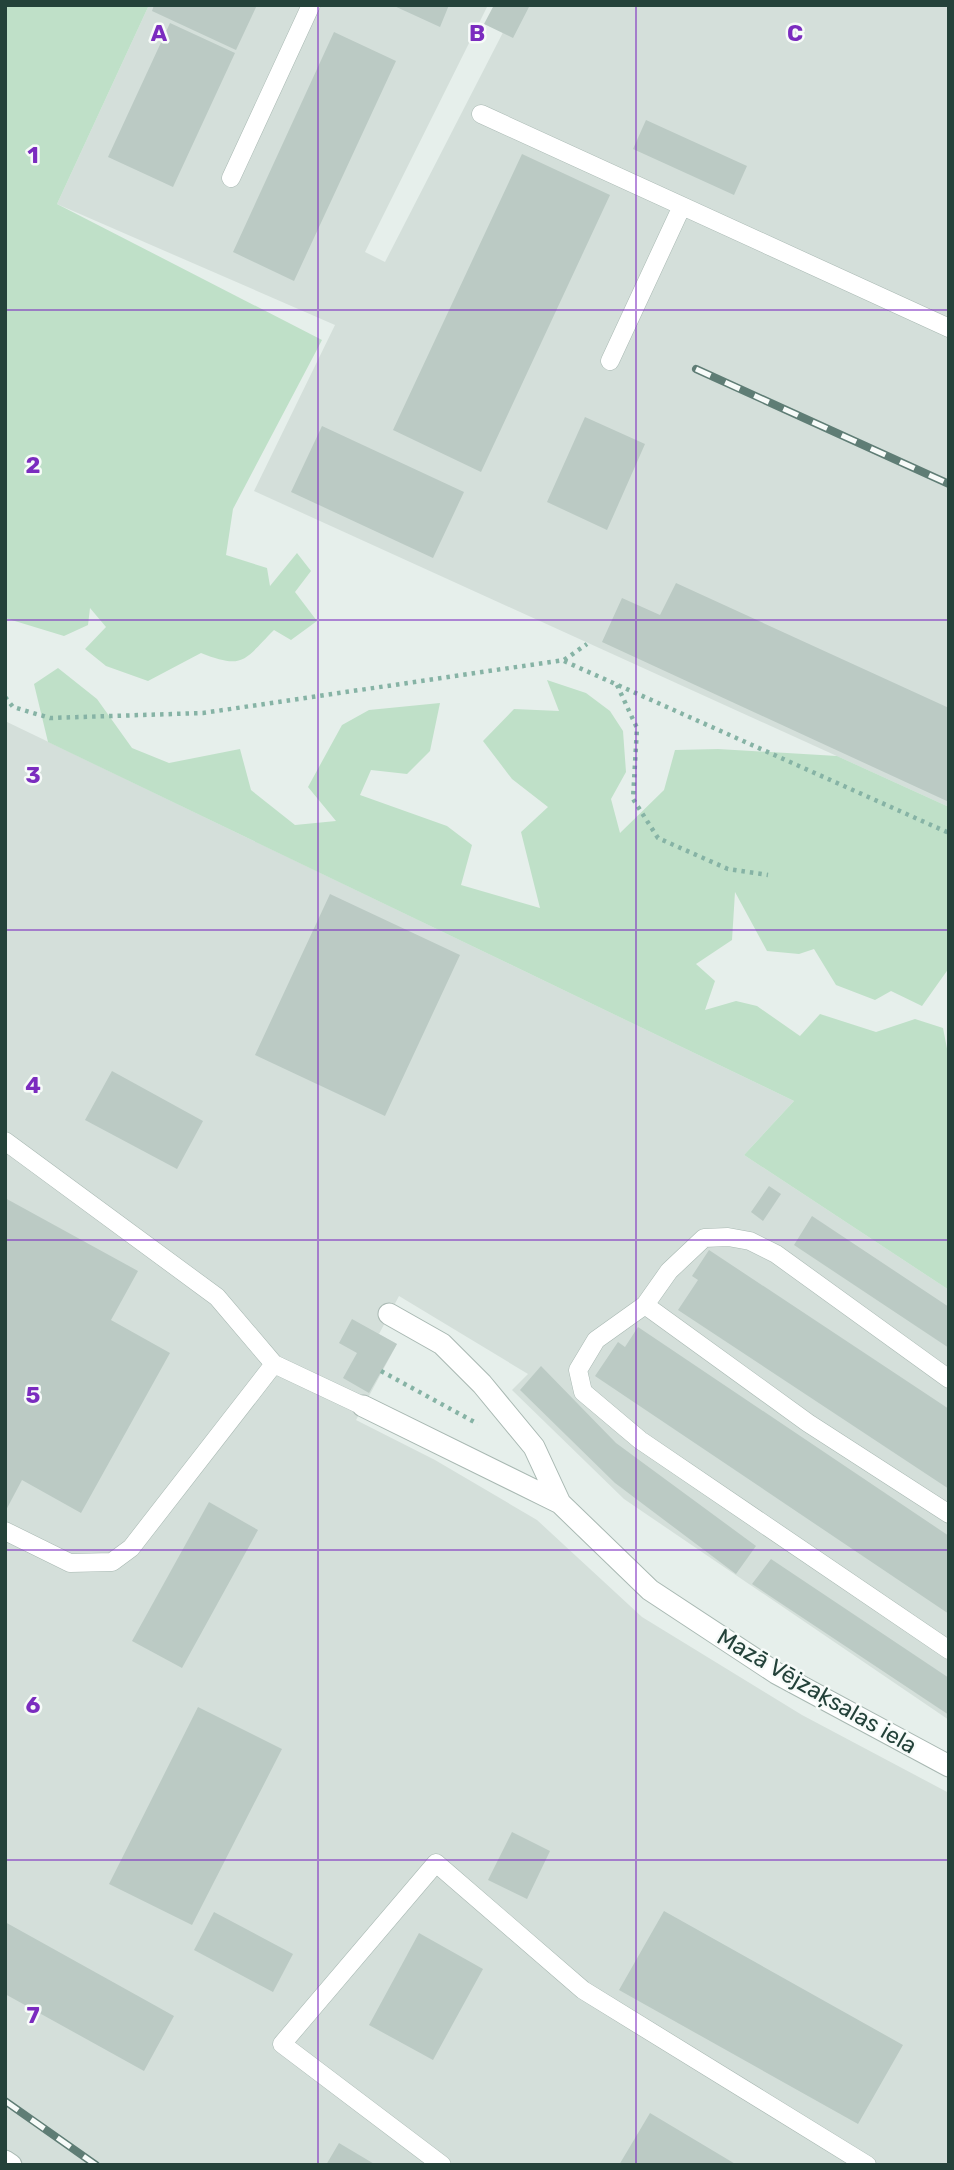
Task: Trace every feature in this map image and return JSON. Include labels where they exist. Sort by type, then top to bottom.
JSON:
[{"type":"street","points":[[389,1314],[442,1344],[482,1384],[534,1447],[560,1503]]},
{"type":"street","points":[[363,1406],[560,1503]]},
{"type":"street","name":"Mazā Vējzaķsalas iela","points":[[560,1503],[650,1590],[776,1673],[949,1766]]},
{"type":"street","points":[[5,2161],[11,2165]]},
{"type":"lane","points":[[231,178],[311,5]]},
{"type":"lane","points":[[481,114],[949,328]]},
{"type":"lane","points":[[610,361],[682,206]]},
{"type":"lane","points":[[5,1141],[217,1297],[274,1364],[363,1406]]},
{"type":"lane","points":[[949,1379],[849,1309],[809,1276],[750,1241],[728,1237],[704,1238],[669,1271],[645,1305],[596,1339],[578,1370],[583,1392],[640,1440],[949,1650]]},
{"type":"lane","points":[[645,1305],[808,1423],[949,1514]]},
{"type":"lane","points":[[5,1531],[70,1563],[112,1562],[131,1548],[274,1364]]},
{"type":"lane","points":[[442,2165],[282,2044],[436,1863],[583,1990],[867,2165]]},
{"type":"path","points":[[5,697],[13,707],[50,718],[203,713],[564,660],[587,644]]},
{"type":"path","points":[[564,660],[949,833]]},
{"type":"path","points":[[617,684],[637,728],[633,799],[659,838],[728,869],[768,875]]},
{"type":"path","points":[[381,1371],[489,1429]]},
{"type":"shaded area","points":[[149,5],[488,5],[365,252],[385,262],[517,5],[949,5],[949,807],[254,491],[335,325],[57,204]]},
{"type":"shaded area","points":[[5,721],[794,1101],[744,1155],[949,1290],[949,1720],[624,1499],[512,1390],[528,1374],[399,1296],[379,1334],[397,1344],[356,1420],[435,1460],[537,1520],[642,1617],[802,1715],[949,1793],[949,2165],[5,2165]]},
{"type":"green space","points":[[5,5],[149,5],[57,204],[322,340],[233,509],[226,555],[267,568],[270,586],[297,553],[311,571],[295,592],[317,621],[291,640],[274,630],[242,659],[226,661],[201,653],[148,681],[106,666],[85,649],[106,627],[90,608],[88,625],[64,636],[5,618]]},
{"type":"green space","points":[[58,668],[97,699],[132,748],[169,763],[240,749],[251,790],[295,825],[336,821],[308,787],[342,725],[369,710],[440,703],[430,751],[407,774],[371,770],[360,795],[447,826],[472,845],[461,885],[540,908],[521,832],[548,807],[512,779],[483,741],[514,709],[559,711],[547,680],[586,693],[610,711],[623,731],[626,772],[611,799],[620,833],[664,790],[675,750],[718,749],[837,756],[949,807],[949,968],[922,1006],[891,991],[875,1000],[836,985],[814,949],[799,954],[767,951],[735,892],[732,940],[696,964],[715,981],[705,1010],[736,1001],[757,1006],[800,1036],[820,1014],[876,1032],[915,1019],[943,1028],[949,1059],[949,1290],[744,1155],[794,1101],[48,742],[34,684]]},
{"type":"building","points":[[154,5],[257,5],[236,50],[152,11]]},
{"type":"building","points":[[392,5],[449,5],[440,27]]},
{"type":"building","points":[[494,5],[530,5],[513,38],[484,24]]},
{"type":"building","points":[[170,23],[235,53],[173,187],[108,157]]},
{"type":"building","points":[[334,32],[396,61],[294,281],[233,252]]},
{"type":"building","points":[[646,120],[747,166],[734,195],[633,149]]},
{"type":"building","points":[[522,154],[610,195],[481,472],[393,430]]},
{"type":"building","points":[[585,417],[645,444],[607,530],[547,502]]},
{"type":"building","points":[[322,426],[464,492],[433,558],[291,492]]},
{"type":"building","points":[[676,583],[949,708],[949,802],[602,642],[622,598],[660,615]]},
{"type":"building","points":[[330,894],[460,955],[385,1116],[255,1055]]},
{"type":"building","points":[[112,1071],[203,1121],[177,1169],[85,1120]]},
{"type":"building","points":[[769,1186],[781,1194],[763,1221],[751,1212]]},
{"type":"building","points":[[5,1198],[138,1271],[111,1320],[170,1353],[81,1513],[22,1480],[5,1512]]},
{"type":"building","points":[[812,1216],[949,1307],[949,1348],[794,1245]]},
{"type":"building","points":[[709,1250],[949,1409],[949,1489],[678,1310],[698,1280],[692,1276]]},
{"type":"building","points":[[352,1319],[397,1344],[369,1393],[343,1378],[357,1353],[339,1343]]},
{"type":"building","points":[[638,1327],[949,1536],[949,1614],[595,1376],[618,1342],[625,1347]]},
{"type":"building","points":[[541,1366],[616,1443],[756,1546],[736,1574],[615,1483],[520,1390]]},
{"type":"building","points":[[209,1502],[258,1530],[182,1668],[132,1641]]},
{"type":"building","points":[[771,1559],[949,1678],[949,1715],[752,1584]]},
{"type":"building","points":[[198,1707],[282,1749],[192,1925],[109,1884]]},
{"type":"building","points":[[512,1832],[550,1851],[527,1899],[488,1880]]},
{"type":"building","points":[[664,1911],[903,2045],[858,2124],[619,1990]]},
{"type":"building","points":[[214,1912],[293,1954],[273,1992],[194,1950]]},
{"type":"building","points":[[5,1922],[174,2016],[144,2071],[5,1994]]},
{"type":"building","points":[[419,1933],[483,1969],[433,2060],[369,2025]]},
{"type":"building","points":[[650,2113],[737,2165],[619,2165]]},
{"type":"building","points":[[339,2143],[376,2165],[326,2165]]},
{"type":"railway","points":[[696,369],[949,484]]},
{"type":"railway","points":[[5,2101],[96,2165]]}]
